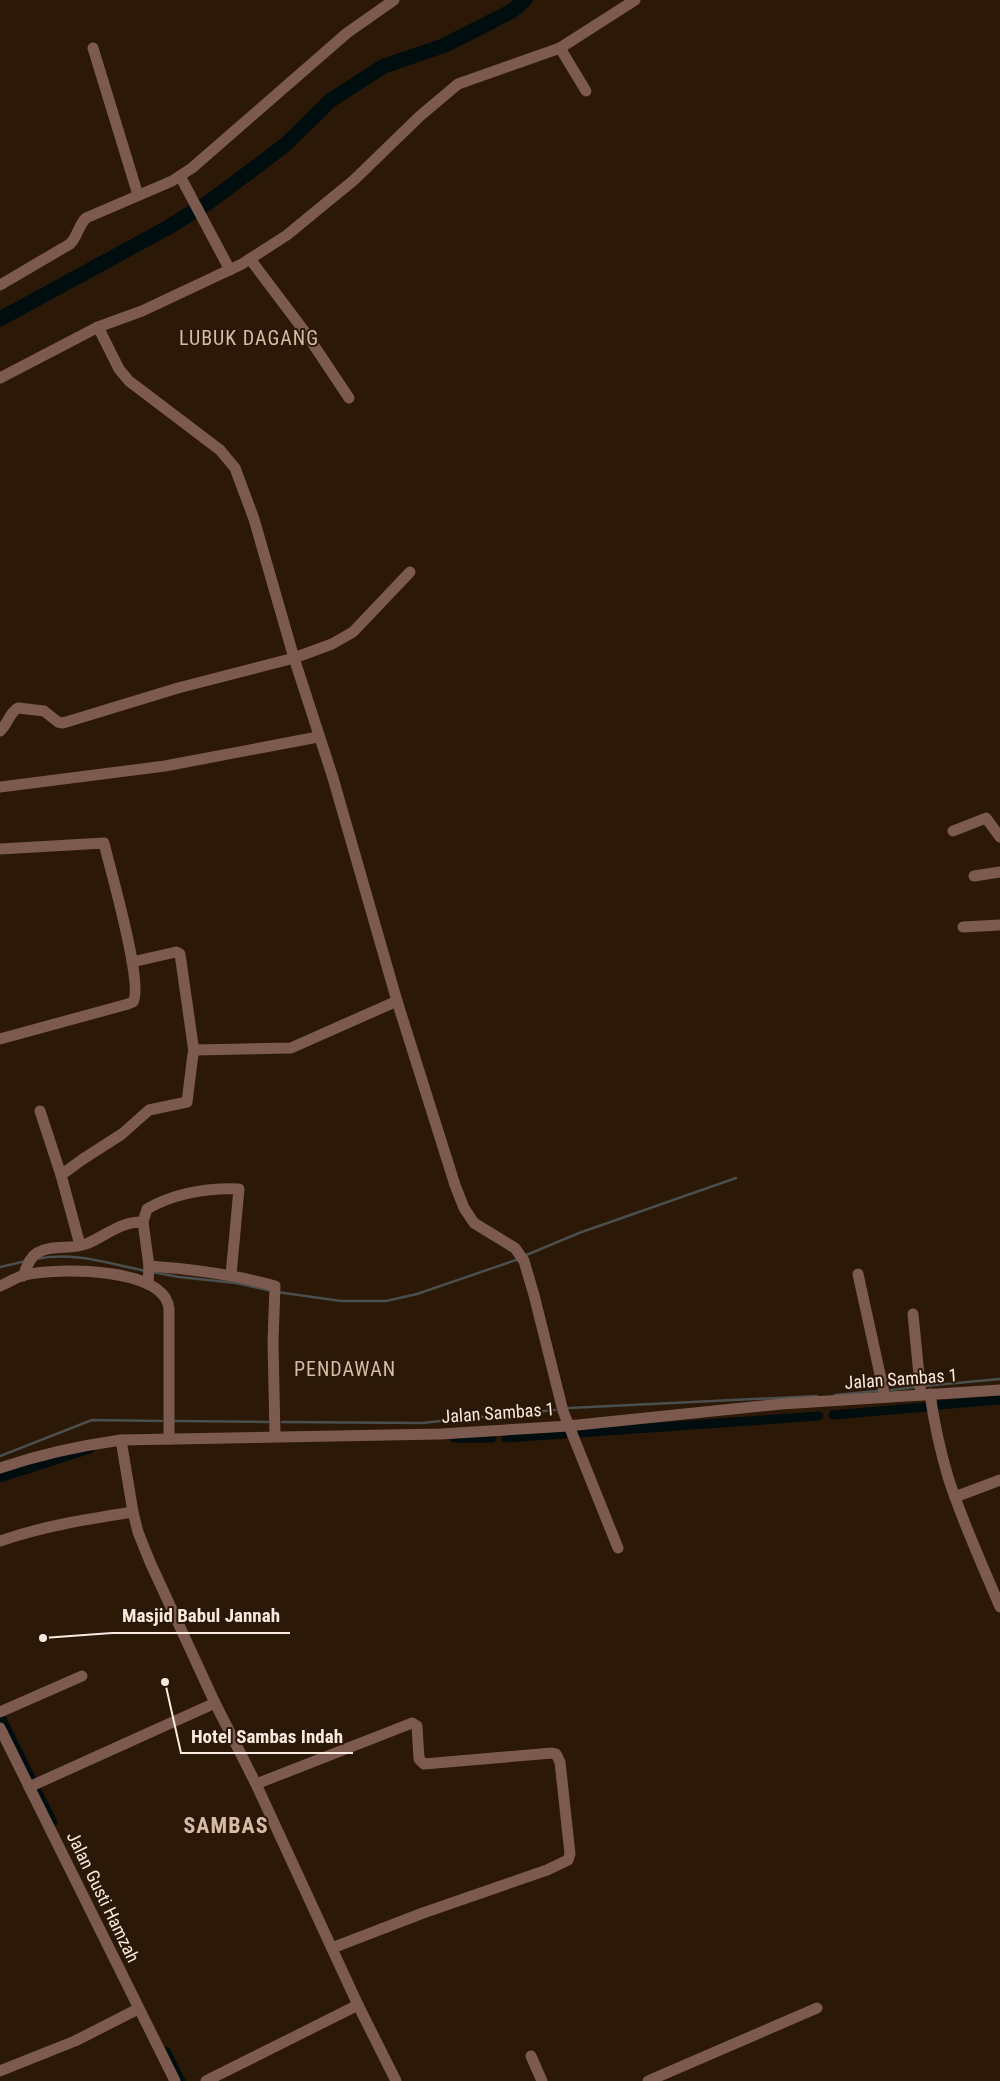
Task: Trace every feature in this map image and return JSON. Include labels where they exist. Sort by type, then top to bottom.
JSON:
[{"type":"street","points":[[0,285],[70,244],[76,236],[79,225],[86,218],[138,195],[182,181],[347,33],[394,0]]},
{"type":"street","points":[[0,378],[98,327],[128,315],[227,266],[250,259],[287,235],[354,180],[420,116],[458,84],[560,48],[635,0]]},
{"type":"street","points":[[93,48],[138,195]]},
{"type":"street","points":[[560,48],[586,91]]},
{"type":"street","points":[[182,181],[227,266]]},
{"type":"street","points":[[250,259],[305,332],[349,398]]},
{"type":"street","points":[[98,327],[119,368],[130,382],[231,460],[254,519],[318,737],[333,778],[397,1001],[464,1208],[474,1223],[515,1248],[522,1258],[568,1426],[618,1548]]},
{"type":"street","points":[[0,731],[18,708],[44,711],[53,716],[58,722],[63,723],[168,691],[294,658],[332,644],[353,632],[410,572]]},
{"type":"street","points":[[0,786],[165,766],[318,737]]},
{"type":"street","points":[[953,831],[986,818],[1000,837]]},
{"type":"street","points":[[0,849],[104,844],[132,962],[136,992],[133,1002],[0,1039]]},
{"type":"street","points":[[974,876],[1000,872]]},
{"type":"street","points":[[963,927],[1000,925]]},
{"type":"street","points":[[61,1175],[122,1134],[149,1110],[187,1102],[194,1052],[180,954],[176,952],[132,962]]},
{"type":"street","points":[[194,1052],[200,1050],[291,1048],[397,1001]]},
{"type":"street","points":[[40,1111],[61,1175],[80,1245]]},
{"type":"street","points":[[169,1439],[169,1303],[148,1275],[143,1222],[147,1209],[175,1198],[209,1189],[239,1189],[231,1275]]},
{"type":"street","points":[[0,1286],[27,1267],[42,1251],[80,1245],[122,1226],[143,1222]]},
{"type":"street","points":[[27,1267],[58,1271],[92,1272],[123,1277],[202,1270],[275,1286],[275,1436]]},
{"type":"street","points":[[858,1274],[885,1397]]},
{"type":"street","points":[[912,1314],[918,1369],[955,1497],[1000,1606]]},
{"type":"street","name":"Jalan Sambas 1","points":[[0,1468],[57,1450],[121,1440],[441,1434],[568,1426],[780,1404],[1000,1390]]},
{"type":"street","points":[[121,1440],[133,1512],[150,1562],[215,1703],[256,1784],[358,2005],[396,2081]]},
{"type":"street","points":[[955,1497],[1000,1480]]},
{"type":"street","points":[[0,1541],[19,1534],[85,1519],[133,1512]]},
{"type":"street","points":[[0,1712],[82,1676]]},
{"type":"street","points":[[29,1787],[215,1703]]},
{"type":"street","points":[[256,1784],[414,1722],[417,1726],[419,1759],[424,1764],[552,1753],[556,1754],[560,1762],[570,1854],[568,1860],[547,1870],[432,1910],[332,1948]]},
{"type":"street","name":"Jalan Gusti Hamzah","points":[[0,1728],[175,2081]]},
{"type":"street","points":[[206,2081],[358,2005]]},
{"type":"street","points":[[648,2081],[817,2008]]},
{"type":"street","points":[[0,2071],[75,2040],[138,2009]]},
{"type":"street","points":[[531,2056],[542,2081]]},
{"type":"waterway","points":[[0,319],[167,228],[209,202],[285,145],[331,100],[384,66],[443,46],[512,11],[525,0]]},
{"type":"waterway","points":[[524,1256],[579,1233],[736,1178]]},
{"type":"waterway","points":[[36,1259],[78,1257],[146,1271]]},
{"type":"waterway","points":[[277,1292],[341,1301],[386,1301],[417,1294],[519,1259]]},
{"type":"waterway","points":[[0,1267],[26,1261]]},
{"type":"waterway","points":[[152,1272],[236,1283],[272,1291]]},
{"type":"waterway","points":[[924,1386],[1000,1379]]},
{"type":"waterway","points":[[891,1390],[916,1387]]},
{"type":"waterway","points":[[835,1395],[877,1391]]},
{"type":"waterway","points":[[569,1408],[817,1396]]},
{"type":"waterway","points":[[939,1405],[1000,1400]]},
{"type":"waterway","points":[[833,1415],[925,1407]]},
{"type":"waterway","points":[[481,1417],[555,1410]]},
{"type":"waterway","points":[[578,1433],[819,1416]]},
{"type":"waterway","points":[[282,1422],[422,1423],[468,1418]]},
{"type":"waterway","points":[[0,1456],[92,1420],[162,1421]]},
{"type":"waterway","points":[[175,1421],[268,1422]]},
{"type":"waterway","points":[[506,1438],[564,1434]]},
{"type":"waterway","points":[[454,1438],[492,1438]]},
{"type":"waterway","points":[[0,1478],[90,1449]]},
{"type":"waterway","points":[[2,1719],[31,1778]]},
{"type":"waterway","points":[[37,1791],[53,1822]]},
{"type":"waterway","points":[[166,2051],[181,2081]]},
{"type":"place","name":"Masjid Babul Jannah","points":[[43,1638]]},
{"type":"place","name":"Hotel Sambas Indah","points":[[165,1682]]},
{"type":"district","name":"LUBUK DAGANG","points":[[249,338]]},
{"type":"district","name":"PENDAWAN","points":[[345,1369]]},
{"type":"district","name":"SAMBAS","points":[[226,1825]]}]
